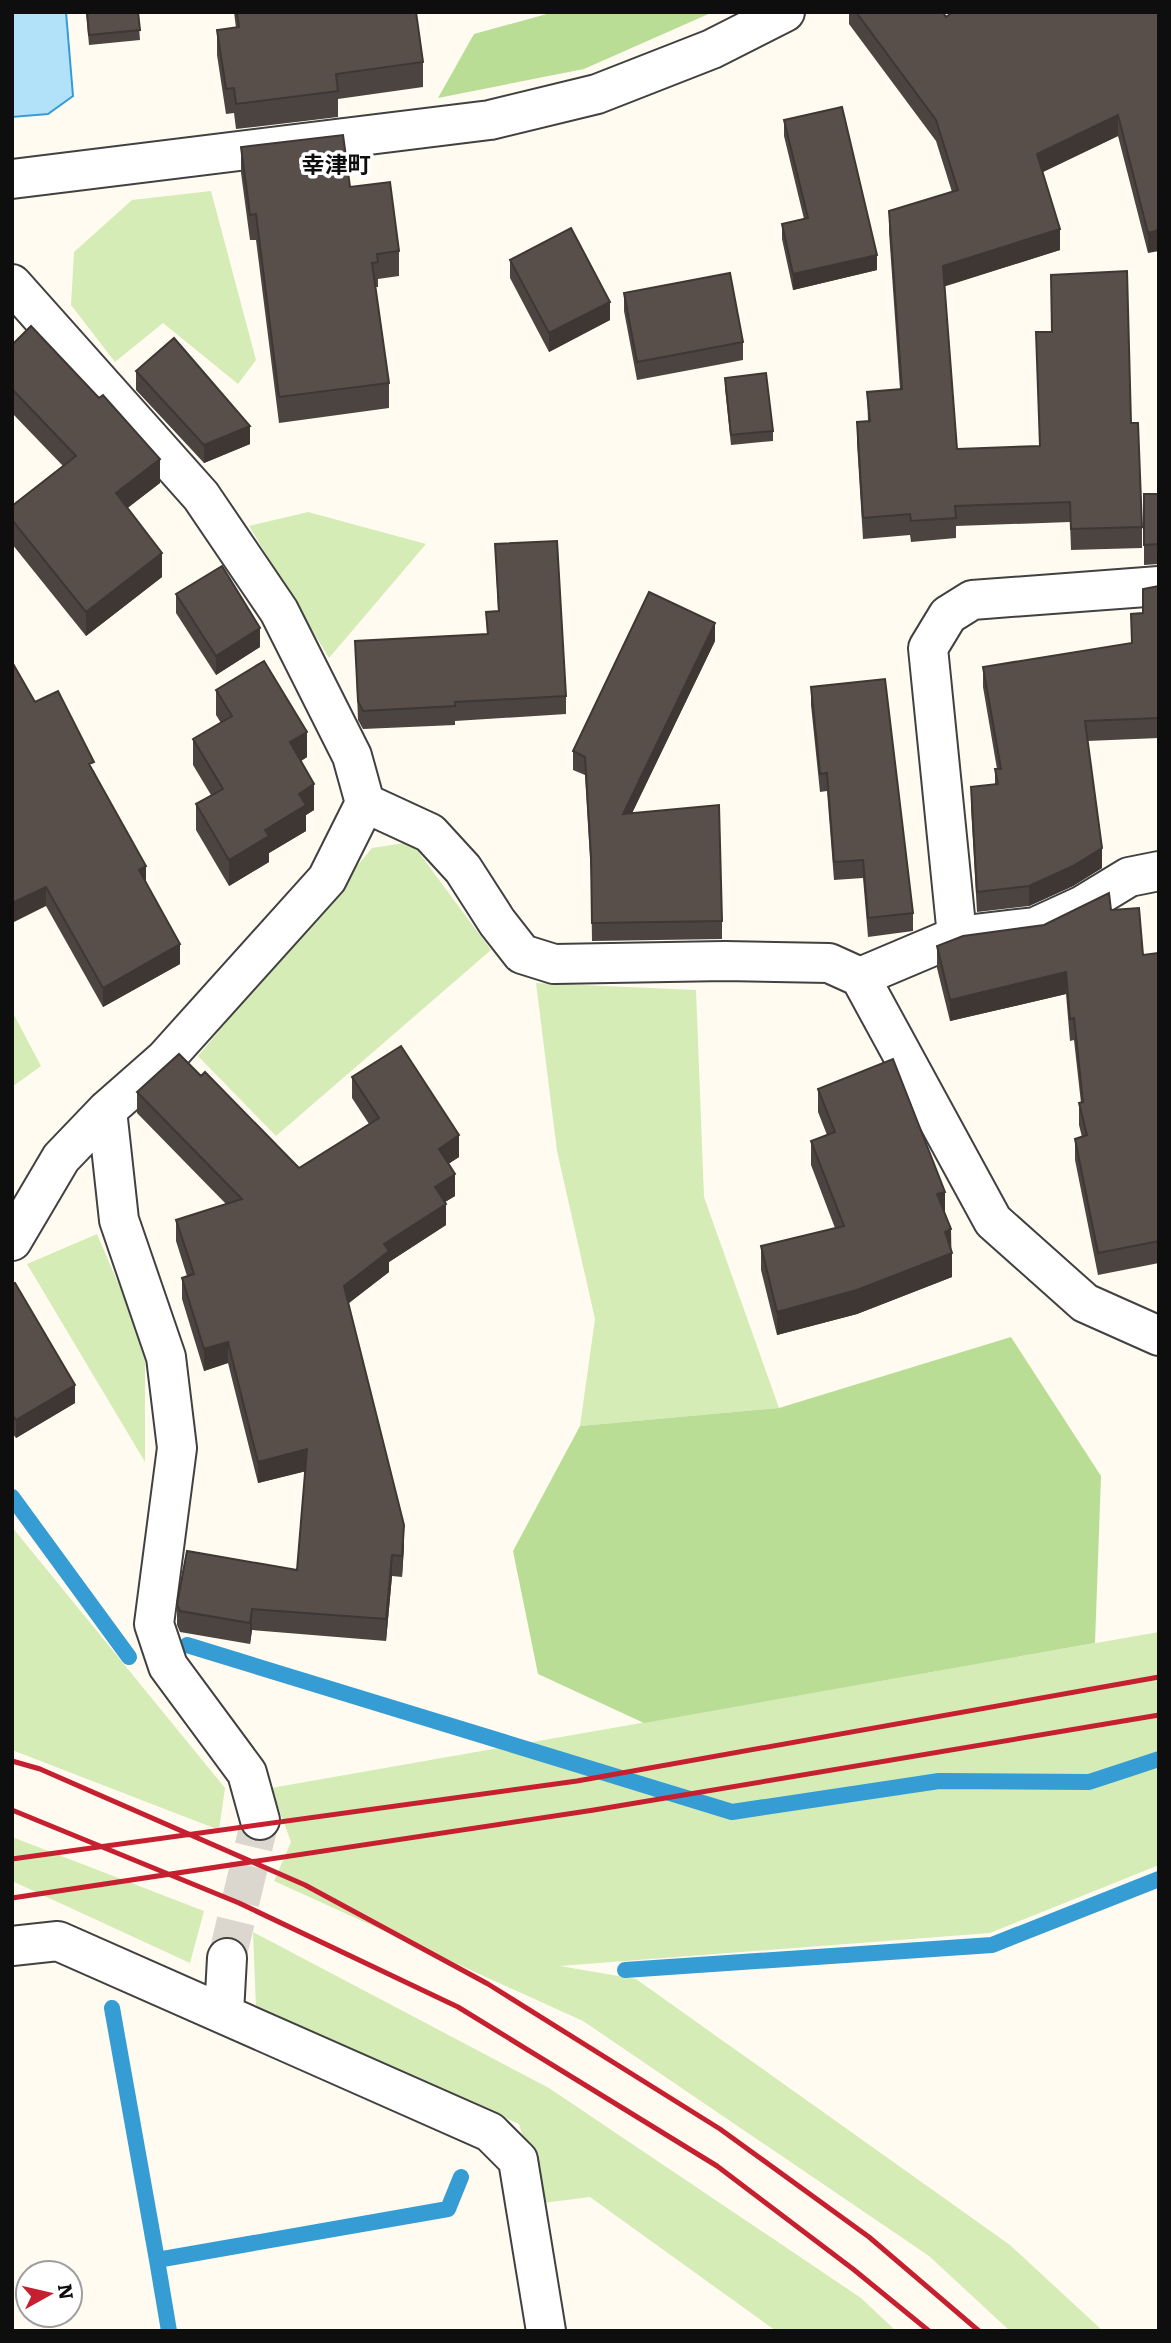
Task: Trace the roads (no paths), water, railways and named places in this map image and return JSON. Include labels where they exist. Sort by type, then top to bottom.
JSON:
[{"type":"street","points":[[12,179],[490,120],[597,94],[712,49],[785,12]]},
{"type":"street","points":[[12,284],[201,496],[279,611],[352,756],[365,803],[327,880],[165,1059],[107,1110],[61,1158],[12,1241]]},
{"type":"street","points":[[957,936],[928,648],[948,615],[972,600],[1159,586]]},
{"type":"street","points":[[365,803],[430,833],[463,869],[497,922],[522,954],[554,964],[725,961],[829,963],[860,977],[993,1221],[1085,1303],[1159,1336]]},
{"type":"street","points":[[860,977],[957,936],[1035,928],[1083,905],[1129,877],[1159,871]]},
{"type":"street","points":[[107,1110],[119,1220],[166,1357],[177,1448],[154,1624],[168,1666],[247,1773],[260,1820]]},
{"type":"street","points":[[12,1946],[58,1941],[490,2132],[518,2160],[546,2331]]},
{"type":"street","points":[[223,2012],[228,1958]]},
{"type":"water","points":[[12,12],[66,12],[73,96],[48,114],[12,117]]},
{"type":"waterway","points":[[12,1497],[129,1657]]},
{"type":"waterway","points":[[187,1645],[732,1812],[939,1781],[1089,1782],[1159,1759]]},
{"type":"waterway","points":[[625,1970],[992,1945],[1159,1879]]},
{"type":"waterway","points":[[112,2008],[157,2260]]},
{"type":"waterway","points":[[169,2331],[157,2260],[448,2209],[461,2177]]},
{"type":"tunnel","points":[[227,1958],[260,1820]]},
{"type":"railway","points":[[12,1859],[577,1781],[1159,1677]]},
{"type":"railway","points":[[12,1898],[594,1810],[1159,1715]]},
{"type":"railway","points":[[12,1761],[40,1769],[305,1885],[488,1984],[720,2129],[869,2237],[979,2331]]},
{"type":"railway","points":[[12,1810],[239,1903],[458,2007],[717,2166],[853,2269],[929,2331]]},
{"type":"district","name":"幸津町","points":[[336,165]]}]
